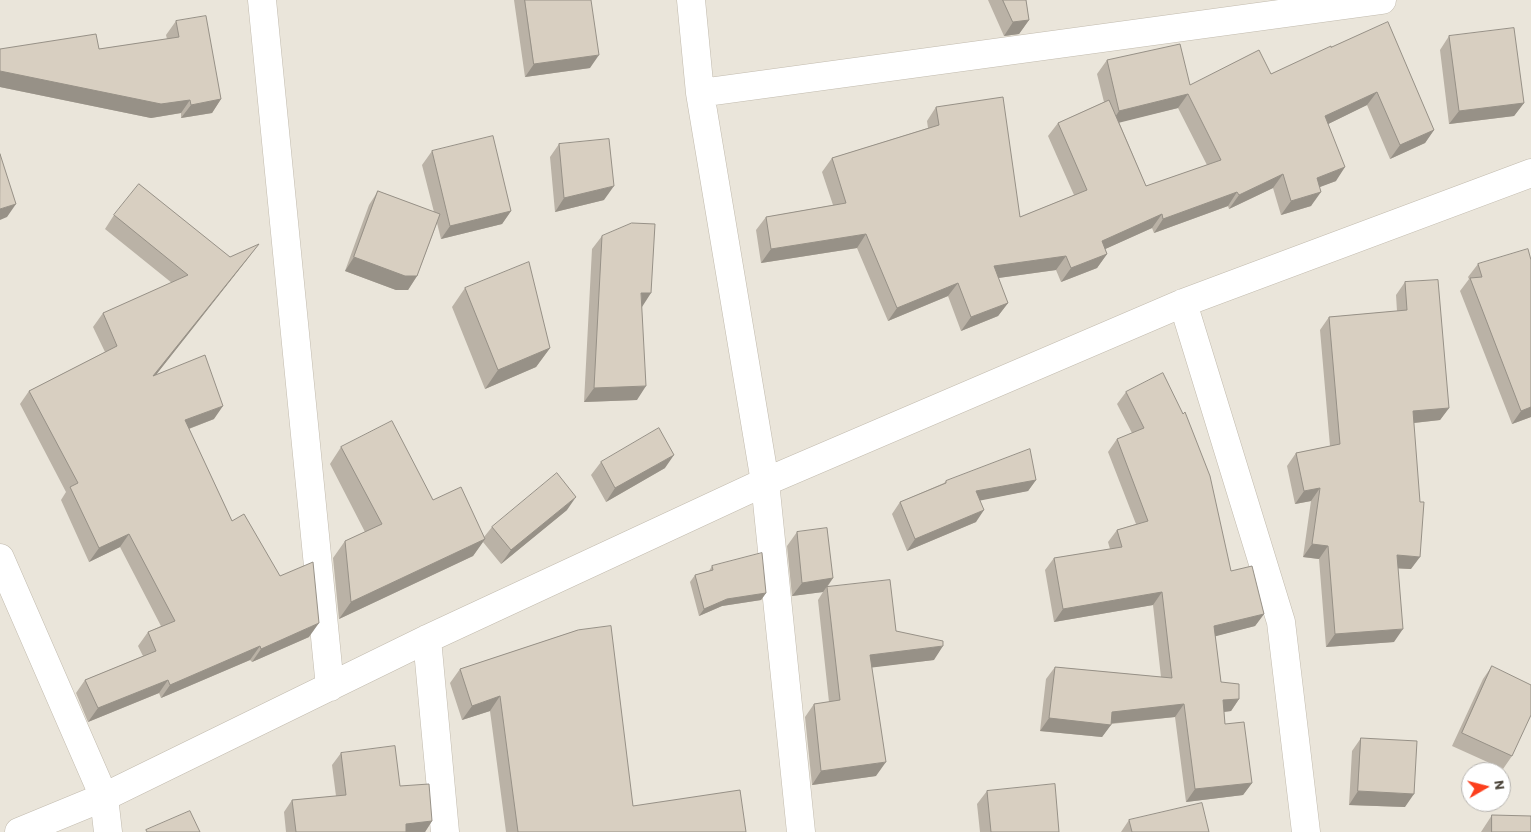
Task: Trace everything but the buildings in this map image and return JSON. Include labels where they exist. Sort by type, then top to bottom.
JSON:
[{"type":"street","points":[[262,0],[330,686]]},
{"type":"street","points":[[691,0],[700,93],[765,482],[801,832]]},
{"type":"street","points":[[700,93],[1382,0]]},
{"type":"street","points":[[19,832],[104,797],[427,639],[765,482],[1183,304],[1531,173]]},
{"type":"street","points":[[1183,304],[1281,622],[1306,832]]},
{"type":"street","points":[[0,558],[104,797],[108,832]]},
{"type":"street","points":[[427,639],[445,832]]},
{"type":"shaded area","points":[[0,0],[1531,0],[1531,832],[0,832]]}]
